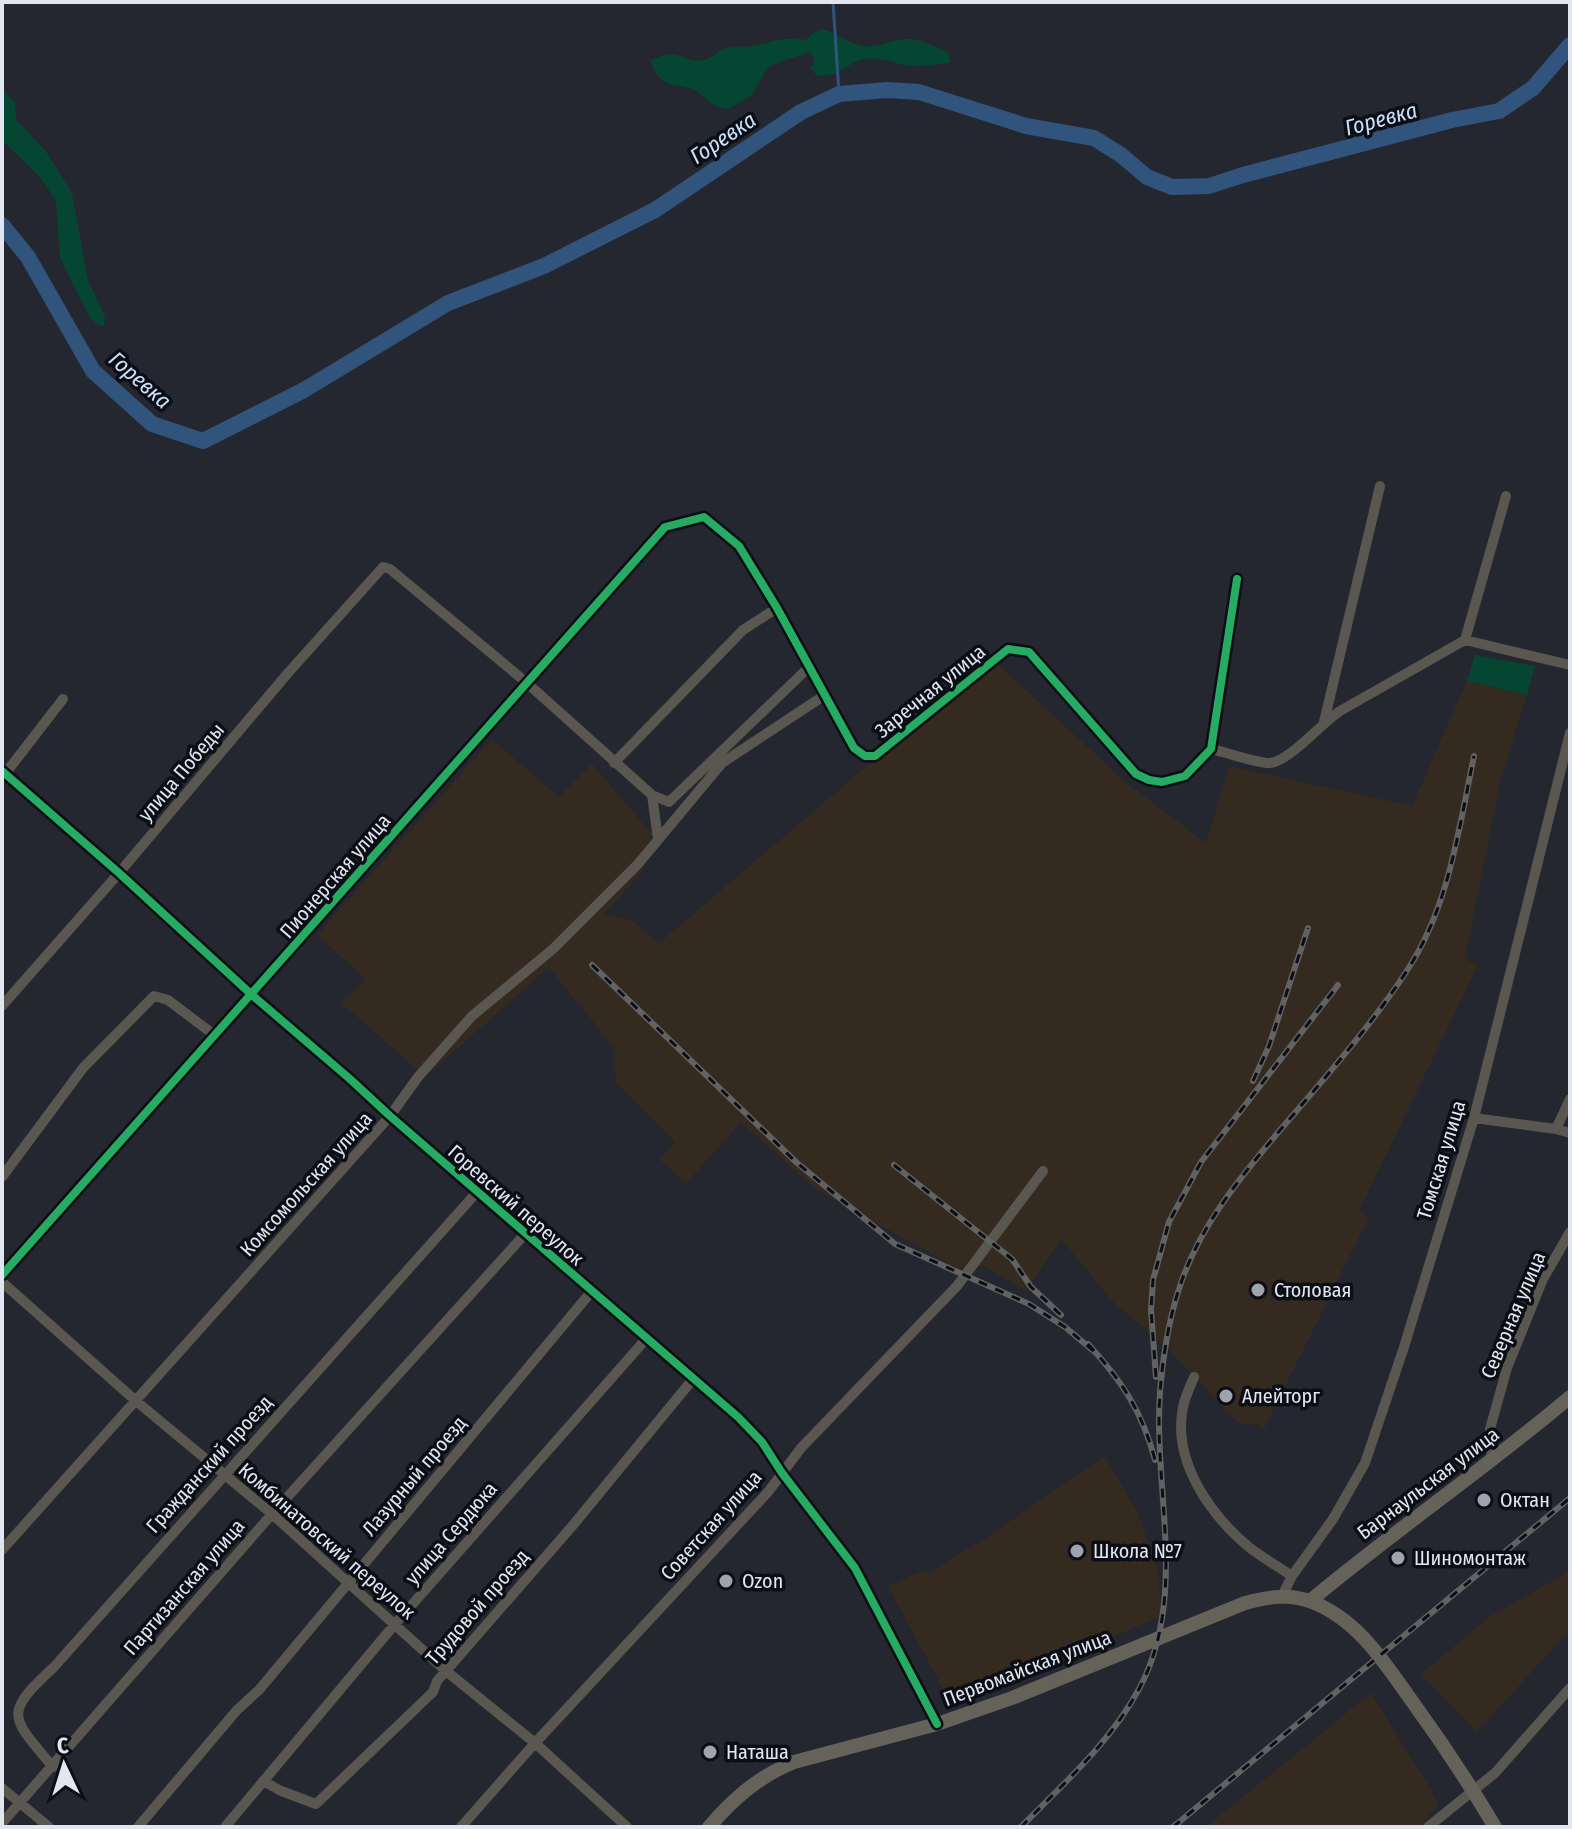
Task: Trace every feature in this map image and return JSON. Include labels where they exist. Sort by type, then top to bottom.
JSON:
[{"type":"main road","name":"Барнаульская улица","points":[[1310,1601],[1425,1508],[1492,1462],[1570,1397]]},
{"type":"main road","name":"Первомайская улица","points":[[709,1827],[733,1799],[776,1769],[794,1762],[937,1724],[1024,1693],[1245,1603],[1282,1596],[1310,1601]]},
{"type":"main road","points":[[1310,1601],[1351,1625],[1380,1656],[1474,1791],[1495,1827]]},
{"type":"street","points":[[1324,722],[1380,486]]},
{"type":"street","points":[[1465,640],[1506,496]]},
{"type":"street","name":"Заречная улица","points":[[704,517],[739,546],[854,748],[865,756],[875,756],[1008,649],[1029,652],[1136,774],[1162,782],[1185,776],[1211,749]]},
{"type":"street","name":"Пионерская улица","points":[[2,1275],[665,527],[704,517]]},
{"type":"street","name":"улица Победы","points":[[2,1006],[383,567],[390,569],[527,683]]},
{"type":"street","points":[[1237,579],[1211,749],[1269,763],[1281,761],[1324,722],[1403,673],[1465,640],[1570,665]]},
{"type":"street","points":[[614,763],[743,630],[777,608]]},
{"type":"street","points":[[527,683],[652,795],[669,802],[808,668]]},
{"type":"street","name":"Комсомольская улица","points":[[2,1550],[390,1116],[418,1077],[472,1016],[553,949],[638,864],[722,763],[825,695]]},
{"type":"street","points":[[4,772],[63,699]]},
{"type":"street","name":"Томская улица","points":[[1292,1576],[1333,1519],[1365,1463],[1474,1118],[1570,733]]},
{"type":"street","name":"Горевский переулок","points":[[4,772],[252,995],[738,1417],[762,1442],[855,1568],[937,1724]]},
{"type":"street","points":[[652,795],[658,839]]},
{"type":"street","points":[[2,1177],[83,1068],[154,996],[168,1000],[213,1034]]},
{"type":"street","points":[[1556,1129],[1570,1099]]},
{"type":"street","points":[[1474,1118],[1570,1133]]},
{"type":"street","name":"Советская улица","points":[[461,1827],[768,1492],[801,1448],[957,1286],[1043,1171]]},
{"type":"street","name":"Гражданский проезд","points":[[53,1767],[22,1731],[17,1718],[17,1708],[25,1694],[54,1667],[477,1192]]},
{"type":"street","name":"Северная улица","points":[[1492,1462],[1490,1429],[1507,1368],[1543,1279],[1570,1232]]},
{"type":"street","name":"Партизанская улица","points":[[2,1823],[272,1514],[525,1234]]},
{"type":"street","name":"Комбинатовский переулок","points":[[2,1282],[136,1401],[272,1514],[446,1671],[535,1743],[627,1827]]},
{"type":"street","name":"Лазурный проезд","points":[[138,1827],[237,1710],[259,1690],[591,1292]]},
{"type":"street","name":"улица Сердюка","points":[[225,1827],[395,1624],[646,1339]]},
{"type":"street","points":[[1194,1377],[1183,1408],[1183,1449],[1193,1479],[1225,1522],[1250,1548],[1292,1576],[1282,1596]]},
{"type":"street","name":"Трудовой проезд","points":[[263,1781],[316,1804],[433,1692],[437,1681],[574,1524],[693,1379]]},
{"type":"street","points":[[1428,1827],[1495,1773],[1570,1688]]},
{"type":"street","points":[[2,1788],[49,1827]]},
{"type":"shaded area","points":[[992,659],[1129,785],[1206,843],[1229,766],[1412,806],[1467,681],[1527,695],[1501,778],[1465,959],[1478,965],[1359,1211],[1369,1217],[1264,1429],[1258,1425],[1238,1423],[1168,1349],[1112,1301],[1061,1239],[1026,1291],[982,1265],[957,1268],[817,1190],[741,1122],[686,1184],[660,1160],[675,1142],[616,1083],[614,1048],[549,967],[422,1080],[415,1073],[417,1069],[341,1003],[366,979],[317,935],[492,739],[559,797],[592,764],[653,835],[635,861],[644,869],[604,914],[631,920],[659,943]]},
{"type":"shaded area","points":[[1105,1456],[1139,1515],[1158,1572],[1162,1616],[951,1704],[888,1586],[924,1570],[928,1573],[984,1539]]},
{"type":"shaded area","points":[[1570,1571],[1570,1630],[1477,1732],[1421,1674],[1489,1617]]},
{"type":"shaded area","points":[[1371,1693],[1439,1803],[1420,1827],[1206,1827]]},
{"type":"green space","points":[[822,29],[863,46],[901,39],[918,40],[949,53],[950,63],[916,66],[868,59],[824,76],[816,75],[811,68],[815,60],[810,52],[774,64],[766,70],[752,95],[728,109],[715,105],[689,88],[663,81],[650,61],[668,54],[704,60],[729,47],[785,39],[807,40]]},
{"type":"green space","points":[[2,89],[15,102],[16,120],[45,150],[72,193],[88,280],[105,317],[104,327],[89,316],[60,258],[56,201],[40,177],[2,140]]},
{"type":"green space","points":[[1475,655],[1535,666],[1527,695],[1467,681]]},
{"type":"waterway","points":[[833,2],[839,94]]},
{"type":"waterway","name":"Горевка","points":[[2,225],[28,257],[93,371],[152,424],[203,441],[304,390],[448,303],[544,266],[655,210],[801,112],[839,94],[887,90],[919,92],[1026,126],[1094,138],[1147,177],[1172,187],[1209,186],[1452,120],[1499,111],[1533,88],[1570,45]]},
{"type":"railway","points":[[1021,1827],[1085,1762],[1114,1727],[1139,1689],[1153,1657],[1161,1624],[1166,1557],[1160,1387],[1172,1315],[1189,1262],[1209,1223],[1234,1187],[1361,1033],[1422,945],[1451,866],[1474,756]]},
{"type":"railway","points":[[1253,1081],[1269,1046],[1308,928]]},
{"type":"railway","points":[[592,965],[796,1162],[895,1244],[1029,1304],[1065,1327],[1096,1353]]},
{"type":"railway","points":[[1156,1377],[1151,1310],[1153,1280],[1169,1222],[1201,1162],[1338,985]]},
{"type":"railway","points":[[894,1165],[1012,1259],[1031,1287],[1061,1315]]},
{"type":"railway","points":[[1088,1344],[1129,1398],[1144,1426],[1155,1460]]},
{"type":"railway","points":[[1173,1827],[1570,1498]]},
{"type":"cycle path","points":[[2,1275],[665,527],[704,517],[739,546],[854,748],[865,756],[875,756],[1008,649],[1029,652],[1136,774],[1162,782],[1185,776],[1211,749],[1237,579]]},
{"type":"cycle path","points":[[2,771],[252,995],[738,1417],[762,1442],[855,1568],[937,1724]]},
{"type":"place","name":"Столовая","points":[[1258,1290]]},
{"type":"place","name":"Алейторг","points":[[1226,1396]]},
{"type":"place","name":"Октан","points":[[1484,1500]]},
{"type":"place","name":"Школа №7","points":[[1077,1551]]},
{"type":"place","name":"Шиномонтаж","points":[[1398,1558]]},
{"type":"place","name":"Ozon","points":[[726,1581]]},
{"type":"place","name":"Наташа","points":[[710,1752]]}]
